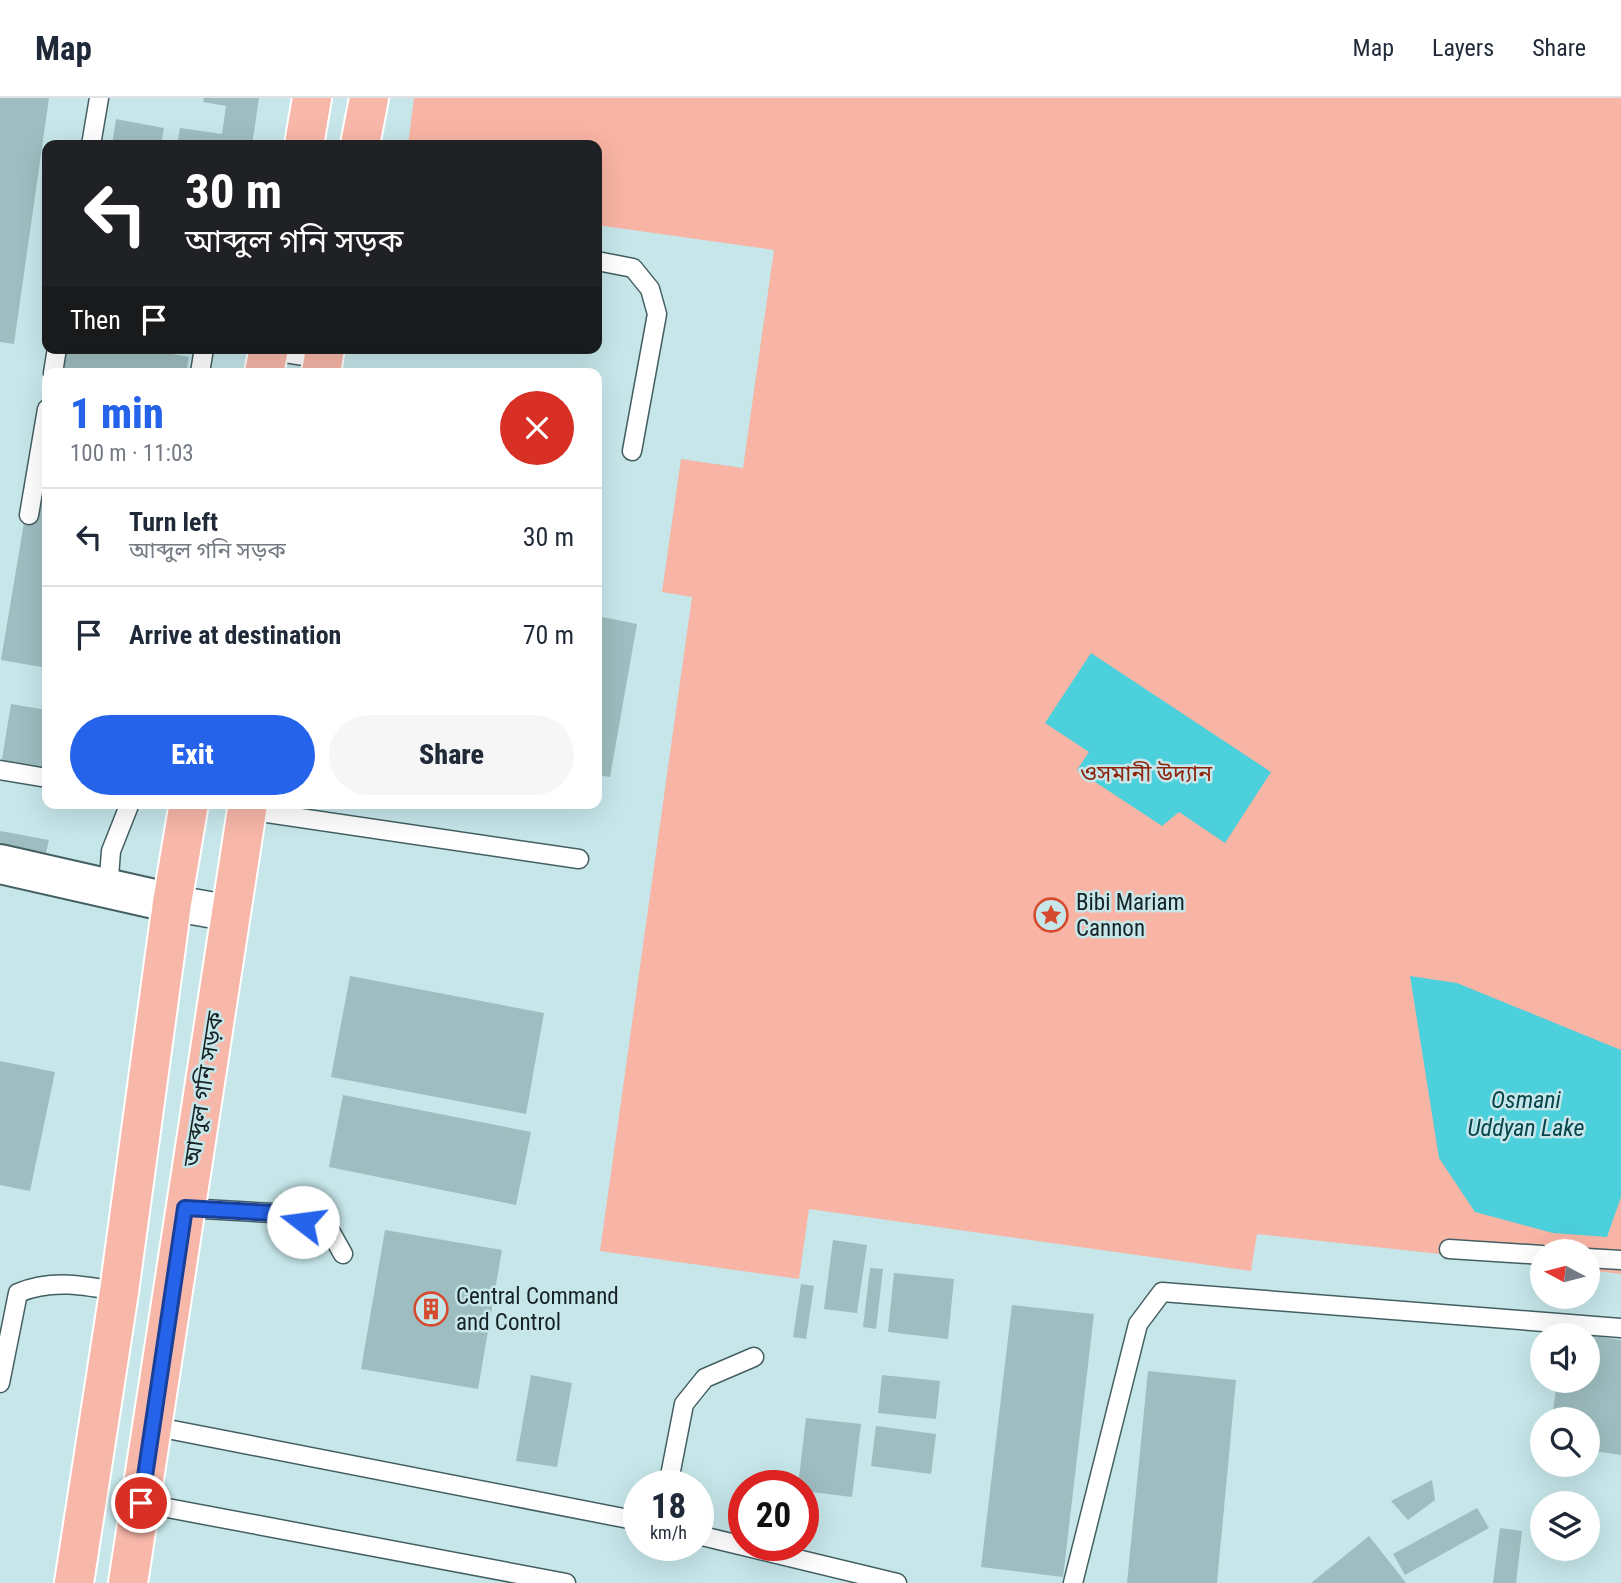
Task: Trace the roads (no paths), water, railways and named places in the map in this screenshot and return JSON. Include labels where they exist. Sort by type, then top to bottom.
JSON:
[{"type":"main road","points":[[308,140],[312,98]]},
{"type":"main road","points":[[361,140],[369,98]]},
{"type":"main road","points":[[74,1583],[119,1292],[172,903],[188,809]]},
{"type":"main road","name":"আব্দুল গনি সড়ক","points":[[128,1583],[247,809]]},
{"type":"street","points":[[0,864],[108,890],[229,913]]},
{"type":"lane","points":[[92,140],[99,98]]},
{"type":"lane","points":[[602,262],[633,268],[650,289],[657,314],[632,451]]},
{"type":"lane","points":[[264,355],[323,360]]},
{"type":"lane","points":[[30,515],[42,440]]},
{"type":"lane","points":[[0,770],[42,777]]},
{"type":"lane","points":[[108,890],[111,851],[128,809]]},
{"type":"lane","points":[[260,809],[579,859]]},
{"type":"lane","points":[[185,1208],[272,1213],[329,1229],[343,1254]]},
{"type":"lane","points":[[1449,1249],[1530,1254]]},
{"type":"lane","points":[[1600,1259],[1621,1260]]},
{"type":"lane","points":[[0,1383],[18,1293],[37,1285],[71,1285],[119,1292]]},
{"type":"lane","points":[[1073,1583],[1138,1324],[1162,1292],[1621,1328]]},
{"type":"lane","points":[[671,1470],[684,1404],[705,1378],[754,1357]]},
{"type":"lane","points":[[152,1426],[623,1518]]},
{"type":"lane","points":[[141,1503],[566,1583]]},
{"type":"lane","points":[[714,1539],[897,1583]]},
{"type":"water","points":[[1091,653],[1271,772],[1225,843],[1179,812],[1162,826],[1077,770],[1089,752],[1045,723]]},
{"type":"water","name":"Osmani Uddyan Lake","points":[[1410,976],[1457,983],[1621,1050],[1621,1197],[1607,1237],[1553,1233],[1475,1212],[1439,1158]]},
{"type":"place","name":"Bibi Mariam Cannon","points":[[1051,915]]},
{"type":"place","name":"Central Command and Control","points":[[431,1309]]},
{"type":"park label","name":"ওসমানী উদ্যান","points":[[1146,773]]}]
